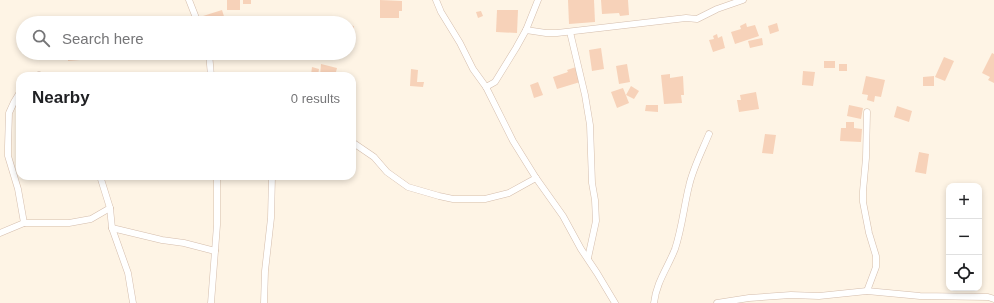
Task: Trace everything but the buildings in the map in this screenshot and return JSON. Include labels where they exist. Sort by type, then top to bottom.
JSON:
[{"type":"street","points":[[189,0],[195,16]]},
{"type":"street","points":[[436,0],[441,12],[460,43],[473,69],[486,87],[513,141],[536,178],[563,216],[615,303]]},
{"type":"street","points":[[486,87],[495,82],[526,30],[538,0]]},
{"type":"street","points":[[526,30],[546,33],[570,32],[686,18],[697,19],[717,9],[743,0]]},
{"type":"street","points":[[570,32],[586,95],[590,125],[592,183],[595,200],[596,221],[588,258]]},
{"type":"street","points":[[210,60],[211,72]]},
{"type":"street","points":[[16,99],[9,113],[8,156],[18,189],[24,223]]},
{"type":"street","points":[[867,112],[863,196],[870,234],[876,256],[876,267],[867,291]]},
{"type":"street","points":[[654,303],[655,293],[661,276],[678,239],[689,184],[709,134]]},
{"type":"street","points":[[356,144],[374,157],[387,172],[408,187],[439,196],[485,199],[509,193],[536,178]]},
{"type":"street","points":[[101,180],[110,208],[112,228],[128,273],[133,303]]},
{"type":"street","points":[[211,303],[217,226],[217,180]]},
{"type":"street","points":[[264,303],[265,271],[271,218],[272,180]]},
{"type":"street","points":[[0,233],[24,223],[69,223],[91,219],[110,208]]},
{"type":"street","points":[[112,228],[215,251]]},
{"type":"street","points":[[717,303],[749,298],[791,295],[819,296],[867,291],[920,296],[950,296],[994,299]]}]
